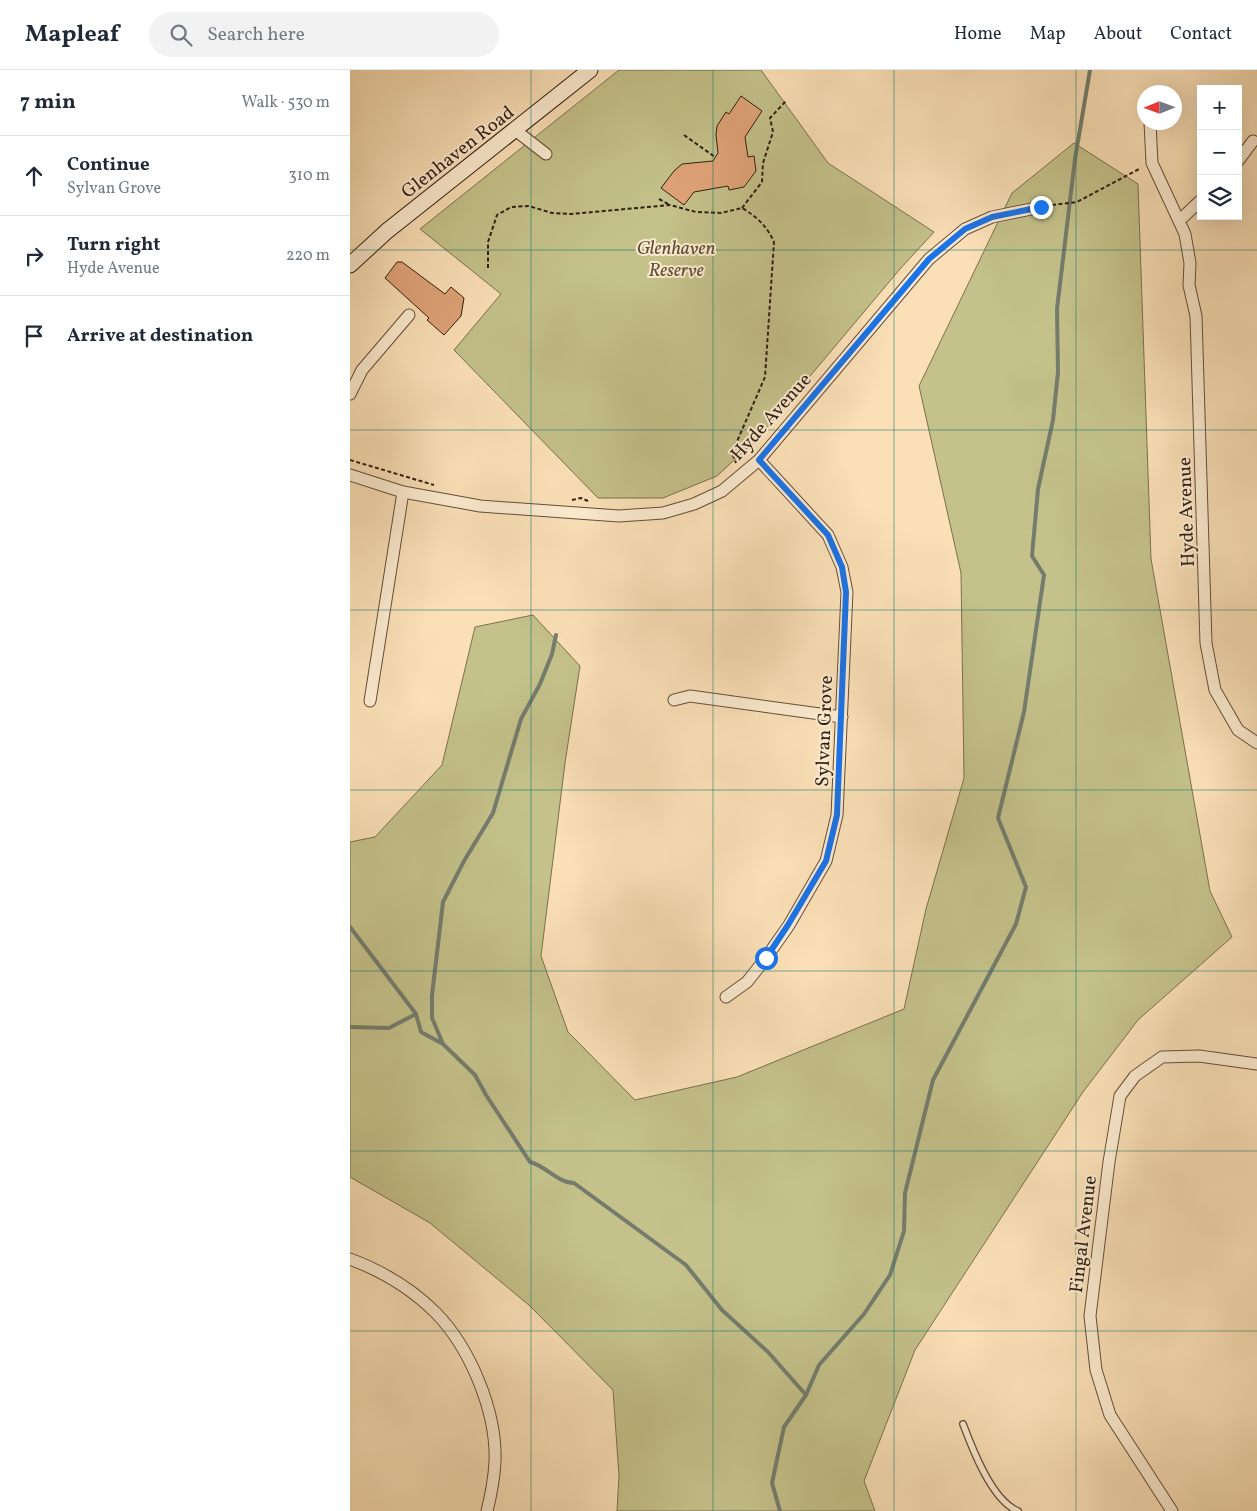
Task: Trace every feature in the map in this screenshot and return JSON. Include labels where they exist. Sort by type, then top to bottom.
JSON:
[{"type":"main road","name":"Glenhaven Road","points":[[350,266],[388,231],[590,70]]},
{"type":"street","points":[[516,130],[546,154]]},
{"type":"street","points":[[1150,130],[1152,163]]},
{"type":"street","points":[[1242,156],[1253,141]]},
{"type":"street","name":"Hyde Avenue","points":[[1152,163],[1185,234],[1190,263],[1189,285],[1196,316],[1206,643],[1215,690],[1238,730],[1257,743]]},
{"type":"street","points":[[1179,221],[1197,204]]},
{"type":"street","name":"Hyde Avenue","points":[[350,475],[403,492],[480,506],[618,516],[663,513],[694,504],[722,491],[759,460],[929,259],[965,229],[992,217],[1041,207]]},
{"type":"street","points":[[350,394],[362,370],[409,315]]},
{"type":"street","name":"Sylvan Grove","points":[[726,997],[747,982],[788,925],[826,861],[837,815],[846,592],[842,567],[828,535],[759,460]]},
{"type":"street","points":[[370,701],[403,492]]},
{"type":"street","points":[[674,700],[690,696],[842,718]]},
{"type":"street","name":"Fingal Avenue","points":[[1172,1511],[1110,1414],[1096,1370],[1090,1316],[1109,1162],[1120,1096],[1135,1076],[1162,1057],[1199,1056],[1257,1064]]},
{"type":"street","points":[[350,1259],[380,1272],[418,1297],[437,1314],[466,1355],[484,1395],[494,1438],[495,1461],[487,1511]]},
{"type":"lane","points":[[963,1424],[984,1473],[1003,1501],[1018,1511]]},
{"type":"path","points":[[660,198],[670,205],[696,212],[721,213],[742,208],[762,182],[763,162],[773,132],[770,118],[786,101]]},
{"type":"path","points":[[684,135],[715,157]]},
{"type":"path","points":[[1058,204],[1077,202],[1152,163]]},
{"type":"path","points":[[488,268],[488,242],[498,215],[511,207],[530,206],[552,213],[571,214],[670,205]]},
{"type":"path","points":[[741,474],[732,453],[742,435],[752,406],[766,377],[774,255],[774,242],[769,231],[756,216],[742,208]]},
{"type":"path","points":[[350,460],[438,486]]},
{"type":"path","points":[[570,500],[581,498],[588,501]]},
{"type":"green space","name":"Glenhaven Reserve","points":[[619,70],[761,70],[828,163],[934,232],[900,269],[758,438],[717,476],[663,498],[598,498],[454,350],[501,294],[420,229]]},
{"type":"green space","points":[[1074,143],[1138,184],[1151,559],[1210,891],[1232,937],[1138,1020],[1083,1092],[915,1350],[864,1481],[875,1511],[617,1511],[619,1476],[613,1390],[530,1306],[430,1223],[350,1177],[350,842],[375,837],[442,765],[475,627],[533,615],[580,666],[565,763],[541,956],[568,1032],[635,1100],[737,1077],[904,1009],[926,909],[964,778],[961,573],[919,386],[1012,193]]},
{"type":"building","points":[[741,96],[762,111],[745,137],[748,157],[754,156],[756,171],[744,187],[729,190],[728,186],[694,192],[684,205],[661,188],[682,164],[713,161],[718,153],[717,126],[726,112],[729,114]]},
{"type":"building","points":[[397,262],[402,262],[445,294],[451,287],[464,298],[461,316],[444,335],[427,320],[429,318],[385,278]]},
{"type":"waterway","points":[[780,1511],[772,1483],[784,1427],[806,1395],[819,1365],[864,1314],[890,1275],[904,1231],[905,1193],[933,1080],[1016,924],[1026,887],[998,818],[1024,712],[1044,575],[1032,556],[1038,489],[1053,420],[1058,372],[1057,309],[1075,159],[1090,70]]},
{"type":"waterway","points":[[443,1044],[432,1018],[432,995],[443,902],[464,861],[493,813],[521,719],[540,684],[552,654],[556,635]]},
{"type":"waterway","points":[[350,927],[416,1014],[421,1032],[443,1044],[475,1075],[530,1162],[563,1180],[574,1183],[686,1265],[722,1310],[768,1352],[806,1395]]},
{"type":"waterway","points":[[350,1027],[389,1028],[416,1014]]},
{"type":"route","points":[[766,958],[826,861],[837,815],[846,592],[842,567],[828,535],[759,460],[929,259],[965,229],[992,217],[1041,207]]}]
